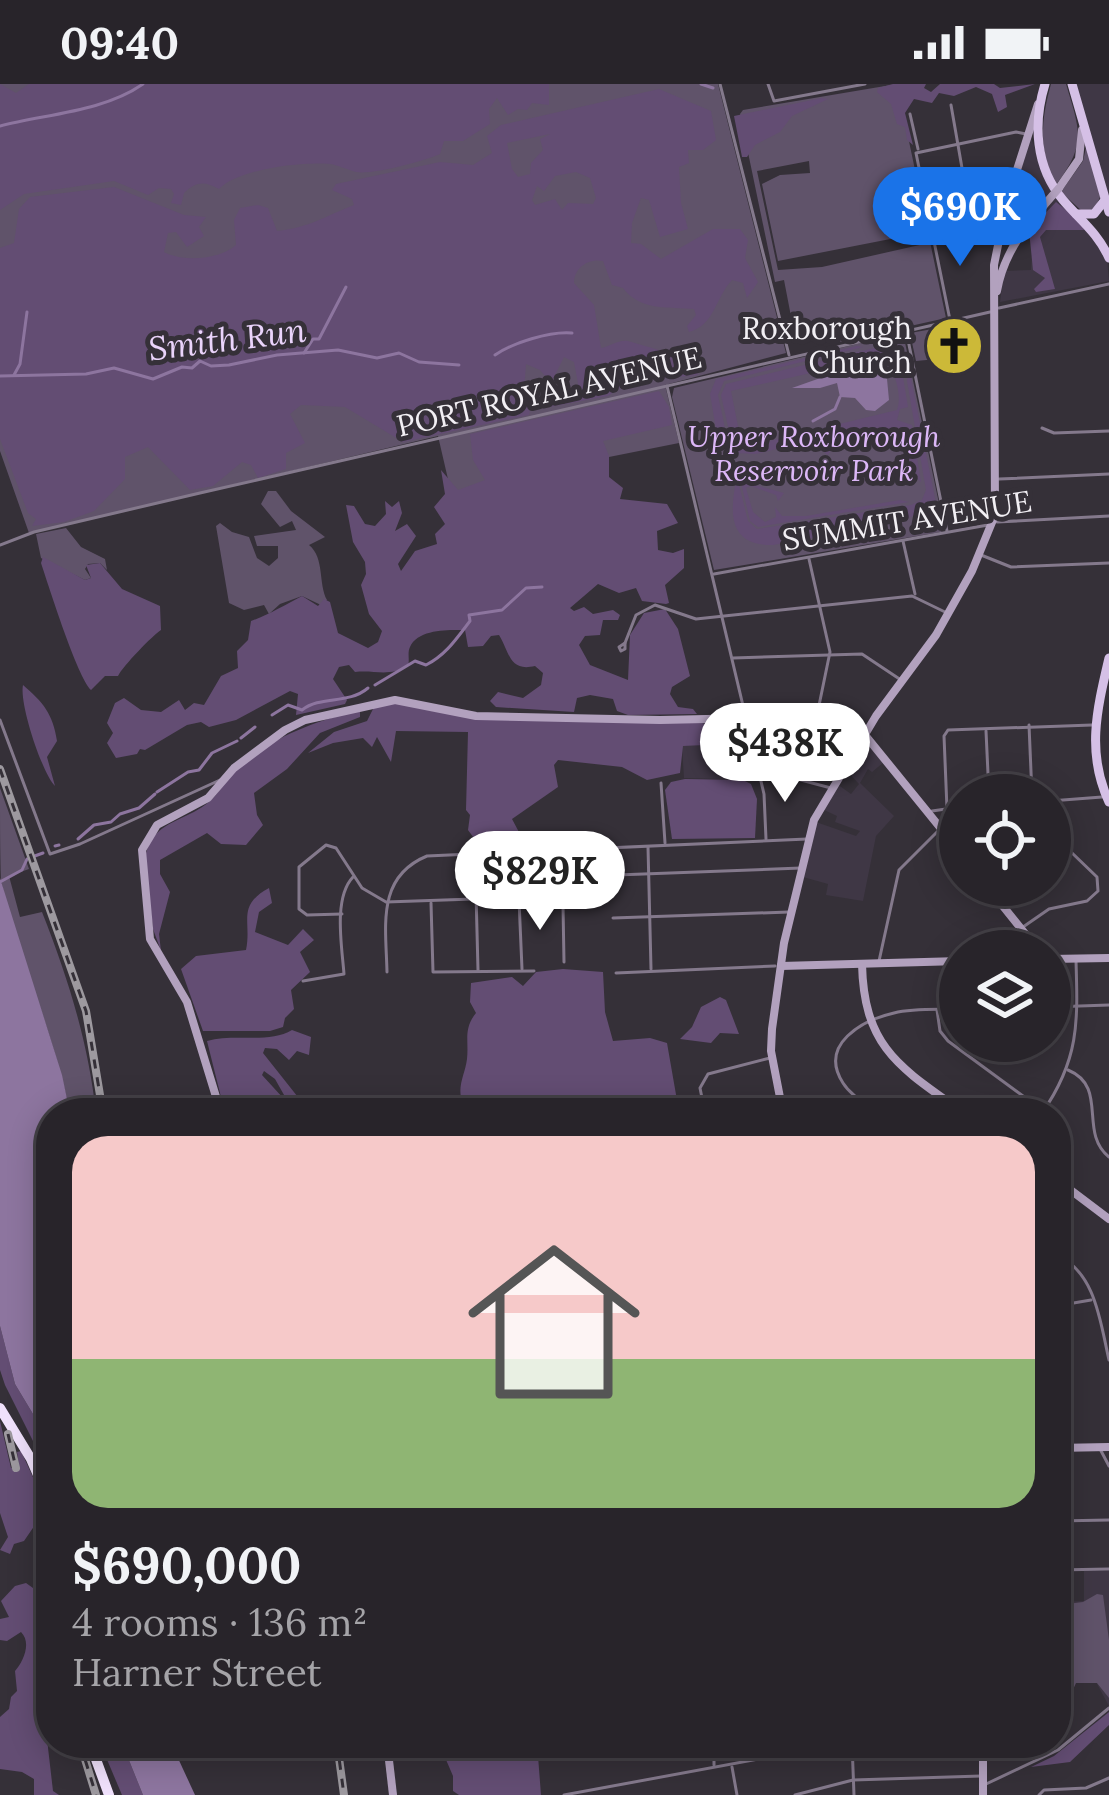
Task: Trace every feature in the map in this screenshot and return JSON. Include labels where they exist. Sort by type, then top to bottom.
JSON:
[{"type":"highway","points":[[0,1403],[36,1464]]},
{"type":"highway","points":[[0,1403],[36,1470]]},
{"type":"highway","points":[[98,1758],[111,1795]]},
{"type":"main road","points":[[780,1098],[772,1057],[781,966],[808,839],[831,788],[948,614],[992,524],[997,479],[994,310],[999,239],[1046,84]]},
{"type":"main road","points":[[1072,84],[1109,212]]},
{"type":"main road","points":[[1041,99],[1038,142],[1048,178],[1096,234],[1109,258]]},
{"type":"main road","points":[[994,310],[1001,269],[1012,245],[1081,153],[1082,119]]},
{"type":"main road","points":[[1028,135],[1038,142]]},
{"type":"main road","points":[[1076,214],[1097,212],[1105,197]]},
{"type":"main road","points":[[1108,799],[1096,766],[1094,725],[1109,658]]},
{"type":"main road","points":[[216,1098],[187,1002],[150,939],[142,854],[149,834],[296,724],[386,700],[476,716],[651,720],[794,716],[865,735],[939,826]]},
{"type":"main road","points":[[1003,906],[1021,928]]},
{"type":"main road","points":[[1071,959],[1109,958]]},
{"type":"main road","points":[[781,966],[939,962]]},
{"type":"main road","points":[[862,964],[872,1020],[893,1060],[944,1098]]},
{"type":"main road","points":[[1071,1190],[1109,1219]]},
{"type":"main road","points":[[1071,1448],[1104,1447]]},
{"type":"main road","points":[[389,1758],[393,1795]]},
{"type":"street","points":[[720,84],[790,357]]},
{"type":"street","points":[[768,84],[773,101],[865,84]]},
{"type":"street","points":[[951,105],[973,231]]},
{"type":"street","points":[[910,114],[950,320]]},
{"type":"street","points":[[918,151],[1016,133],[1028,135]]},
{"type":"street","points":[[934,239],[973,231],[1012,245]]},
{"type":"street","name":"PORT ROYAL AVENUE","points":[[0,545],[41,530],[1109,284]]},
{"type":"street","points":[[906,330],[947,533]]},
{"type":"street","points":[[667,386],[758,768],[766,841]]},
{"type":"street","points":[[1042,428],[1054,433],[1109,431]]},
{"type":"street","points":[[997,479],[1109,474]]},
{"type":"street","name":"SUMMIT AVENUE","points":[[712,574],[992,524],[1109,516]]},
{"type":"street","points":[[903,541],[915,596]]},
{"type":"street","points":[[979,554],[1011,567],[1109,563]]},
{"type":"street","points":[[808,557],[830,655],[816,722]]},
{"type":"street","points":[[625,643],[633,620],[650,606],[666,606],[692,619],[915,596],[948,614]]},
{"type":"street","points":[[732,658],[865,654],[902,681]]},
{"type":"street","points":[[780,773],[794,716]]},
{"type":"street","points":[[0,720],[50,854],[207,792]]},
{"type":"street","points":[[1029,725],[1031,774]]},
{"type":"street","points":[[947,774],[946,731],[1094,725]]},
{"type":"street","points":[[986,727],[988,774]]},
{"type":"street","points":[[758,768],[831,788]]},
{"type":"street","points":[[661,783],[665,844]]},
{"type":"street","points":[[1071,800],[1108,799]]},
{"type":"street","points":[[928,813],[939,811]]},
{"type":"street","points":[[879,963],[897,874],[939,830]]},
{"type":"street","points":[[387,972],[386,902],[397,877],[412,863],[435,854],[808,839]]},
{"type":"street","points":[[648,845],[651,969]]},
{"type":"street","points":[[342,914],[303,914],[298,884],[301,863],[320,848],[332,846],[366,891],[386,902],[563,896]]},
{"type":"street","points":[[562,848],[564,962]]},
{"type":"street","points":[[475,852],[478,970]]},
{"type":"street","points":[[1071,852],[1099,883],[1095,896],[1071,903]]},
{"type":"street","points":[[562,877],[802,868]]},
{"type":"street","points":[[304,981],[344,974],[342,914],[346,884],[354,876]]},
{"type":"street","points":[[519,897],[522,970]]},
{"type":"street","points":[[430,901],[433,973],[534,971]]},
{"type":"street","points":[[1021,928],[1060,906]]},
{"type":"street","points":[[613,918],[791,912]]},
{"type":"street","points":[[1051,1098],[1076,1041],[1076,959]]},
{"type":"street","points":[[616,973],[781,966]]},
{"type":"street","points":[[1071,1006],[1109,1006]]},
{"type":"street","points":[[859,1098],[846,1088],[837,1065],[845,1037],[872,1020],[899,1012],[937,1010],[940,1031],[948,1041],[1024,1098]]},
{"type":"street","points":[[702,1098],[700,1088],[708,1074],[772,1057]]},
{"type":"street","points":[[1067,1070],[1089,1086],[1094,1138],[1109,1157]]},
{"type":"street","points":[[1071,1264],[1079,1269],[1093,1299],[1109,1360]]},
{"type":"street","points":[[1071,1303],[1093,1299]]},
{"type":"street","points":[[1104,1447],[1109,1466]]},
{"type":"street","points":[[1071,1521],[1109,1520]]},
{"type":"street","points":[[1071,1570],[1109,1569]]},
{"type":"street","points":[[1071,1739],[1109,1708]]},
{"type":"street","points":[[714,1758],[714,1767]]},
{"type":"street","points":[[564,1795],[763,1758]]},
{"type":"street","points":[[852,1758],[854,1795]]},
{"type":"street","points":[[795,1795],[853,1780],[983,1785],[1041,1758]]},
{"type":"street","points":[[731,1764],[737,1795]]},
{"type":"street","points":[[1040,1794],[1086,1788],[1109,1778]]},
{"type":"shaded area","points":[[0,84],[16,93],[29,84],[549,84],[549,105],[532,103],[527,110],[508,115],[497,98],[489,109],[490,124],[463,141],[444,141],[440,154],[386,169],[356,172],[318,163],[288,165],[241,176],[219,189],[197,184],[184,193],[181,205],[171,203],[171,189],[159,188],[148,195],[114,181],[24,194],[0,210]]},
{"type":"shaded area","points":[[893,84],[926,84],[924,88],[931,92],[940,84],[1000,88],[1035,84],[1005,95],[1007,107],[998,112],[992,94],[976,87],[954,96],[939,93],[932,103],[914,99],[905,113],[913,145],[905,127],[897,124],[891,104],[877,92]]},
{"type":"shaded area","points":[[1076,84],[1109,84],[1109,200]]},
{"type":"shaded area","points":[[659,89],[711,111],[716,140],[703,150],[688,150],[689,163],[679,167],[688,229],[660,237],[649,200],[641,198],[631,243],[641,244],[661,259],[713,229],[740,229],[748,240],[745,258],[758,282],[747,298],[743,283],[732,280],[710,317],[689,332],[694,309],[638,301],[612,285],[603,261],[583,265],[574,283],[594,305],[601,348],[628,341],[698,363],[702,366],[697,375],[628,382],[608,396],[550,407],[549,397],[579,389],[574,362],[564,357],[551,383],[540,370],[526,364],[529,415],[403,442],[345,407],[301,405],[290,414],[305,443],[286,453],[286,469],[258,478],[251,465],[242,462],[213,486],[190,490],[148,447],[125,457],[125,479],[94,511],[64,522],[32,526],[36,519],[28,513],[0,439],[0,248],[14,243],[19,209],[30,197],[114,187],[184,215],[206,217],[199,227],[204,236],[187,247],[176,232],[168,233],[164,252],[200,258],[236,245],[234,220],[240,208],[268,208],[277,231],[308,224],[354,205],[352,199],[332,190],[336,184],[440,162],[473,165],[492,153],[487,136],[501,125]],"holes":[[[550,134],[540,139],[543,150],[531,163],[530,174],[518,177],[507,143]],[[576,172],[590,178],[596,198],[593,204],[568,203],[562,210],[555,199],[535,205],[537,186],[544,191],[555,176]]]},
{"type":"shaded area","points":[[828,99],[792,116],[780,132],[742,157],[734,116]]},
{"type":"shaded area","points":[[1031,138],[1051,191],[1014,238],[1006,239],[1006,216]]},
{"type":"shaded area","points":[[1056,198],[1085,226],[1107,258],[1109,281],[1000,302],[1004,271],[1031,270],[1034,221]]},
{"type":"shaded area","points":[[1056,202],[1084,230],[1046,230],[1040,237],[1055,289],[1036,292],[1045,278],[1033,270],[1029,230]]},
{"type":"shaded area","points":[[887,345],[899,353],[908,407],[900,409],[897,420],[912,425],[921,482],[907,470],[903,437],[895,429],[836,443],[828,455],[810,441],[756,454],[734,453],[721,395],[726,384]],"holes":[[[877,358],[896,380],[897,410],[749,446],[741,441],[731,391]]]},
{"type":"shaded area","points":[[863,347],[724,381],[718,395],[728,443],[718,441],[710,394],[716,379]]},
{"type":"shaded area","points":[[908,363],[937,508],[889,524],[773,545],[758,544],[739,532],[733,513],[737,477],[748,521],[757,529],[922,500],[926,490]]},
{"type":"shaded area","points":[[860,364],[880,367],[887,379],[889,400],[875,411],[866,410],[855,398],[840,397],[837,383],[792,388]]},
{"type":"shaded area","points":[[659,391],[669,407],[672,425],[603,441],[609,477],[623,488],[620,499],[667,504],[678,523],[657,531],[658,550],[684,549],[684,568],[665,585],[669,603],[642,601],[636,588],[619,593],[598,584],[570,608],[584,607],[593,614],[613,610],[620,615],[618,620],[603,620],[600,635],[585,636],[579,645],[590,665],[628,680],[630,635],[644,613],[665,609],[678,629],[690,676],[672,687],[670,694],[678,707],[697,714],[628,715],[617,711],[613,699],[590,695],[577,698],[574,712],[496,707],[490,701],[498,692],[523,698],[541,685],[543,673],[535,666],[515,664],[499,635],[491,636],[483,646],[468,647],[465,630],[444,630],[414,641],[408,666],[401,669],[355,672],[349,665],[339,667],[333,679],[345,704],[296,715],[298,694],[290,691],[236,720],[209,727],[201,722],[187,725],[137,754],[116,758],[107,743],[113,733],[107,723],[115,703],[124,698],[141,710],[161,712],[179,700],[185,710],[194,703],[204,705],[221,676],[238,668],[237,651],[248,640],[251,621],[302,596],[318,606],[324,599],[330,602],[338,633],[368,648],[378,642],[382,631],[369,614],[361,585],[365,562],[353,542],[346,505],[354,506],[365,524],[375,526],[386,514],[385,501],[392,507],[399,501],[402,513],[395,531],[407,524],[416,536],[398,564],[401,571],[415,551],[437,544],[435,534],[445,524],[434,507],[445,494],[441,470],[458,490],[485,480],[473,460],[470,434]]},
{"type":"shaded area","points":[[736,461],[748,483],[784,493],[778,501],[776,495],[746,488],[753,512],[765,522],[776,517],[775,507],[782,516],[806,516],[909,502],[758,527],[750,521]]},
{"type":"shaded area","points":[[43,557],[85,580],[91,578],[86,565],[100,563],[122,589],[160,606],[161,630],[118,676],[105,676],[91,690],[64,630]]},
{"type":"shaded area","points":[[23,685],[53,723],[57,741],[47,757],[55,786],[33,737]]},
{"type":"shaded area","points":[[397,703],[474,719],[702,723],[708,745],[683,746],[680,773],[647,780],[622,767],[558,760],[554,765],[558,787],[512,819],[520,834],[517,844],[508,845],[498,838],[485,847],[468,830],[468,732],[396,731],[391,762],[377,737],[372,747],[363,738],[308,753],[334,732],[367,721],[374,707]]},
{"type":"shaded area","points":[[360,710],[360,717],[320,733],[287,769],[254,793],[263,825],[246,845],[221,844],[207,833],[160,860],[160,874],[170,892],[159,934],[161,951],[153,929],[145,860],[154,837],[211,800],[242,764],[273,743]]},
{"type":"shaded area","points":[[706,723],[742,723],[756,780],[684,778],[682,746],[708,745]]},
{"type":"shaded area","points":[[865,742],[884,762],[872,772],[868,769],[860,783],[894,816],[876,836],[863,901],[826,895],[828,884],[803,877],[816,822],[856,836],[860,831],[835,822],[837,816],[822,809],[837,784],[851,794],[859,784],[846,770]]},
{"type":"shaded area","points":[[671,782],[751,784],[757,799],[755,838],[672,839],[665,790]]},
{"type":"shaded area","points":[[0,878],[67,1098],[36,1098],[36,1419],[15,1384],[0,1326]]},
{"type":"shaded area","points":[[269,888],[272,903],[259,912],[255,932],[288,945],[303,929],[314,940],[300,952],[310,972],[291,990],[294,1009],[283,1027],[270,1031],[203,1031],[181,969],[196,956],[246,950],[249,908]]},
{"type":"shaded area","points":[[536,972],[603,972],[605,1012],[613,1041],[650,1038],[667,1043],[677,1098],[461,1098],[468,1030],[476,1013],[470,1002],[471,983],[512,977],[523,986]]},
{"type":"shaded area","points":[[720,997],[726,1000],[739,1034],[720,1033],[711,1043],[680,1039],[701,1007]]},
{"type":"shaded area","points":[[292,1030],[311,1037],[309,1055],[297,1051],[289,1060],[277,1049],[265,1048],[263,1053],[299,1098],[286,1098],[264,1071],[262,1075],[283,1098],[221,1098],[207,1041]]},
{"type":"shaded area","points":[[0,1326],[15,1384],[36,1419],[36,1447],[5,1385],[0,1370]]},
{"type":"shaded area","points":[[0,1421],[11,1468],[19,1466],[17,1452],[21,1451],[36,1484],[36,1523],[10,1554],[0,1550],[8,1537],[0,1513]]},
{"type":"shaded area","points":[[1084,1571],[1109,1571],[1109,1706],[1096,1682],[1071,1685],[1071,1602],[1084,1601]]},
{"type":"shaded area","points":[[26,1583],[36,1590],[36,1758],[49,1758],[53,1791],[59,1795],[34,1795],[34,1779],[0,1769],[0,1717],[17,1691],[15,1671],[26,1647],[21,1632],[0,1640],[0,1619],[9,1617],[1,1601],[15,1586]]},
{"type":"shaded area","points":[[1109,1712],[1109,1725],[1070,1762],[1031,1767],[1050,1758],[1071,1758],[1071,1742]]},
{"type":"shaded area","points":[[106,1758],[128,1758],[143,1795],[122,1795]]},
{"type":"shaded area","points":[[128,1758],[178,1758],[195,1795],[143,1795]]},
{"type":"shaded area","points":[[445,1758],[538,1758],[541,1795],[459,1795],[453,1791]]},
{"type":"green space","points":[[0,84],[718,84],[786,353],[665,385],[679,443],[604,458],[634,574],[476,600],[438,436],[29,533],[0,451]]},
{"type":"green space","points":[[897,84],[946,318],[839,342],[834,324],[794,332],[784,280],[775,282],[740,114]],"holes":[[[809,161],[810,173],[780,175],[762,184],[778,261],[921,233],[924,244],[822,267],[778,270],[757,171]]]},
{"type":"green space","points":[[1051,84],[1066,84],[1078,137],[1073,159],[1056,185],[1043,135]]},
{"type":"green space","points":[[1087,143],[1101,195],[1094,210],[1083,212],[1061,192],[1083,161]]},
{"type":"green space","points":[[955,325],[957,335],[951,343],[943,343],[944,351],[954,350],[958,357],[916,361],[910,333]]},
{"type":"green space","name":"Upper Roxborough Reservoir Park","points":[[903,333],[944,527],[941,532],[714,570],[672,397],[674,388]]},
{"type":"green space","points":[[268,491],[276,491],[291,511],[325,537],[309,545],[317,557],[327,600],[321,605],[302,596],[269,614],[264,605],[244,610],[229,603],[216,526],[220,523],[249,537],[257,558],[269,566],[278,558],[278,546],[257,546],[254,536],[296,530],[292,521],[280,527],[261,504]]},
{"type":"green space","points":[[66,528],[81,547],[105,559],[107,570],[100,563],[88,564],[85,569],[91,578],[85,580],[41,558],[36,534]]},
{"type":"green space","points":[[791,721],[774,769],[761,765],[751,722]]},
{"type":"green space","points":[[0,788],[29,869],[9,876],[20,917],[42,912],[76,1010],[94,1098],[66,1098],[1,881]]},
{"type":"green space","points":[[1103,1595],[1109,1698],[1097,1683],[1076,1683],[1071,1694],[1071,1604]]},
{"type":"waterway","points":[[0,126],[110,101],[143,84]]},
{"type":"waterway","points":[[701,84],[713,88]]},
{"type":"waterway","points":[[304,353],[313,339],[319,339],[346,287]]},
{"type":"waterway","points":[[14,375],[20,364],[27,312]]},
{"type":"waterway","name":"Smith Run","points":[[495,355],[532,339],[572,333]]},
{"type":"waterway","name":"Smith Run","points":[[0,376],[86,374],[114,368],[153,379],[182,367],[192,368],[200,361],[229,365],[338,350],[377,358],[399,353],[419,362],[459,365]]},
{"type":"waterway","points":[[813,421],[835,409],[840,397]]},
{"type":"waterway","points":[[375,685],[415,661],[426,665],[439,656],[470,621],[469,615],[502,610],[526,588],[542,587]]},
{"type":"waterway","points":[[272,715],[288,705],[302,710],[368,688]]},
{"type":"waterway","points":[[241,738],[255,727]]},
{"type":"waterway","points":[[157,792],[199,770],[212,753],[237,741]]},
{"type":"waterway","points":[[78,839],[94,825],[139,808],[155,794]]},
{"type":"waterway","points":[[55,846],[59,845]]},
{"type":"waterway","points":[[32,857],[43,853]]},
{"type":"waterway","points":[[0,882],[22,870],[27,859]]},
{"type":"railway","points":[[0,769],[86,1011],[100,1098]]},
{"type":"railway","points":[[8,1434],[16,1468]]},
{"type":"railway","points":[[85,1758],[96,1795]]},
{"type":"railway","points":[[339,1758],[344,1795]]},
{"type":"place","name":"Roxborough Church","points":[[954,346]]}]
